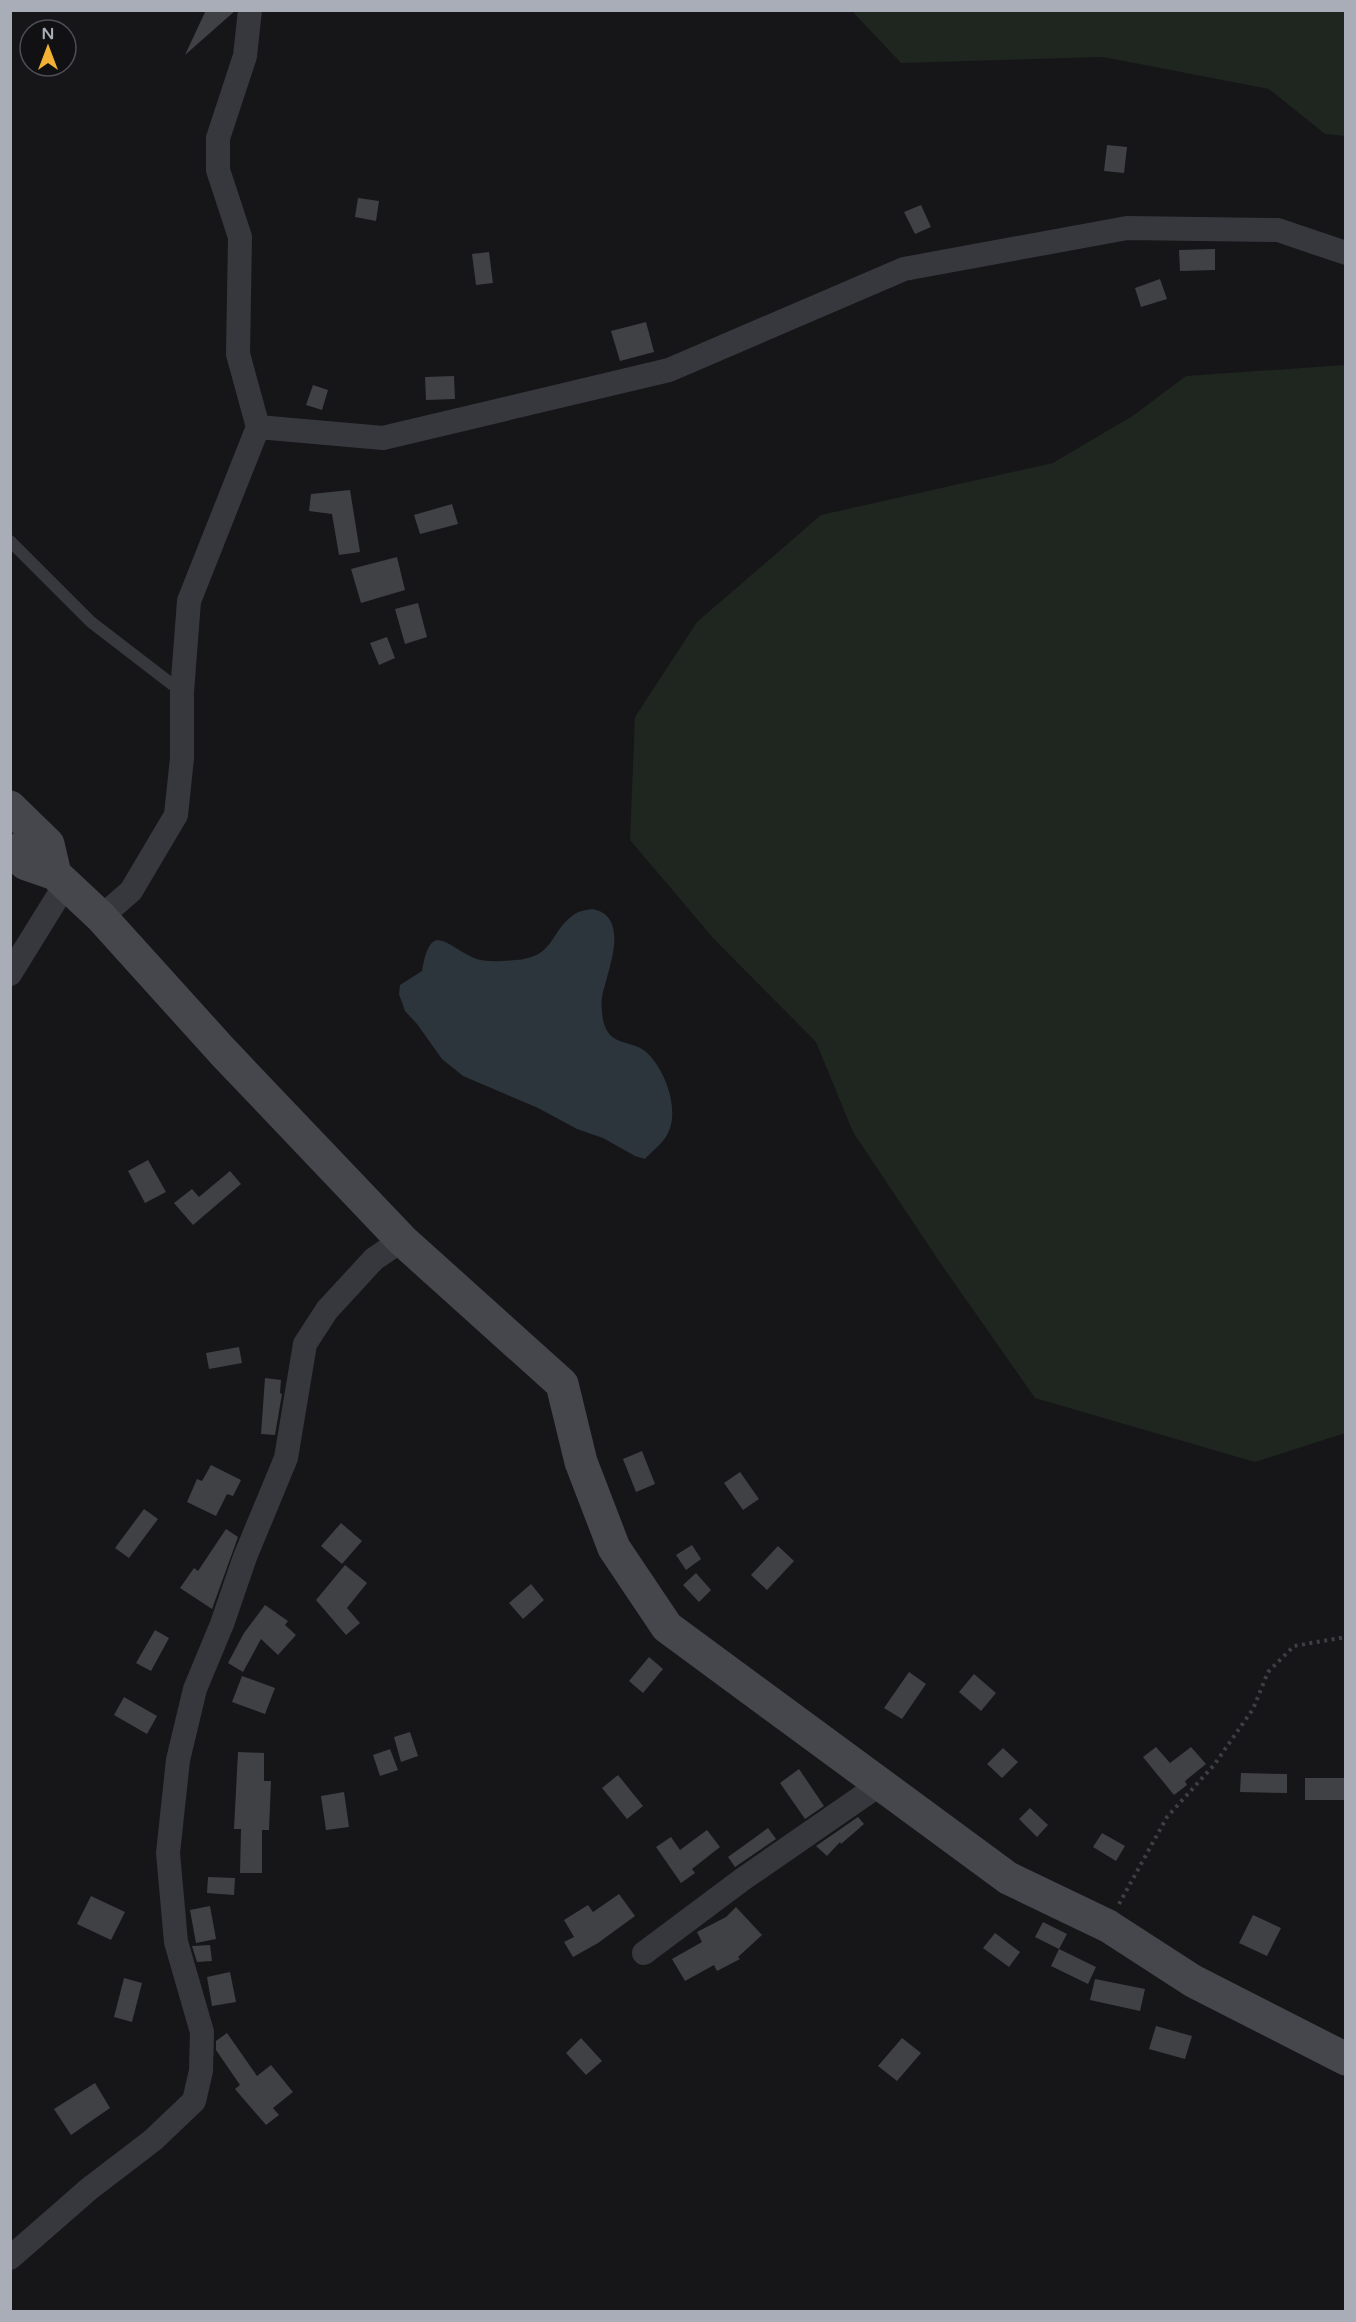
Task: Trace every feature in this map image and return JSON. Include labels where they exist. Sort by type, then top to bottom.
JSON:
[{"type":"main road","points":[[10,807],[48,844],[60,880]]},
{"type":"main road","points":[[10,850],[26,864],[60,880],[101,917],[223,1052],[402,1240],[562,1384],[580,1462],[614,1548],[666,1627],[1008,1878],[1108,1926],[1193,1981],[1346,2059]]},
{"type":"street","points":[[101,917],[131,891],[176,815],[182,758],[182,692],[189,601],[258,427],[238,354],[240,237],[218,170],[218,138],[245,56],[250,10]]},
{"type":"street","points":[[258,427],[383,438],[669,370],[904,269],[1127,228],[1278,230],[1346,253]]},
{"type":"street","points":[[10,974],[60,880]]},
{"type":"street","points":[[10,2258],[89,2189],[153,2140],[194,2100],[201,2071],[202,2032],[176,1942],[168,1853],[178,1760],[195,1689],[222,1624],[245,1557],[286,1458],[305,1344],[327,1310],[374,1259],[402,1240]]},
{"type":"street","points":[[644,1953],[743,1879],[879,1785]]},
{"type":"lane","points":[[10,541],[91,622],[182,692]]},
{"type":"path","points":[[1108,1926],[1167,1817],[1214,1765],[1252,1709],[1268,1672],[1293,1646],[1346,1636]]},
{"type":"shaded area","points":[[852,11],[1345,11],[1345,136],[1325,134],[1269,89],[1103,57],[901,63]]},
{"type":"shaded area","points":[[1345,365],[1345,1433],[1255,1462],[1035,1398],[941,1264],[853,1132],[816,1042],[714,939],[630,840],[635,717],[697,622],[821,515],[1053,463],[1134,415],[1186,376]]},
{"type":"shaded area","points":[[592,909],[604,914],[611,922],[614,933],[612,960],[602,1000],[606,1029],[615,1039],[645,1051],[659,1068],[669,1090],[671,1125],[667,1135],[645,1159],[603,1138],[577,1129],[538,1108],[463,1076],[442,1059],[405,1011],[399,994],[400,985],[422,971],[426,955],[435,941],[447,943],[484,961],[529,958],[545,949],[560,928],[575,914]]},
{"type":"building","points":[[206,10],[236,10],[185,55]]},
{"type":"building","points":[[1107,145],[1127,147],[1124,173],[1104,171]]},
{"type":"building","points":[[358,198],[379,201],[376,221],[355,217]]},
{"type":"building","points":[[921,205],[931,227],[915,234],[904,212]]},
{"type":"building","points":[[1215,249],[1215,270],[1180,271],[1179,250]]},
{"type":"building","points":[[489,252],[493,283],[476,285],[472,254]]},
{"type":"building","points":[[1160,279],[1167,299],[1141,307],[1135,288]]},
{"type":"building","points":[[646,322],[654,352],[620,361],[611,331]]},
{"type":"building","points":[[454,376],[455,399],[426,400],[425,377]]},
{"type":"building","points":[[313,385],[328,390],[322,410],[306,405]]},
{"type":"building","points":[[350,490],[360,552],[339,555],[332,514],[309,511],[311,494]]},
{"type":"building","points":[[452,504],[458,524],[420,534],[414,515]]},
{"type":"building","points":[[397,557],[405,590],[361,603],[351,569]]},
{"type":"building","points":[[418,603],[427,637],[405,644],[395,609]]},
{"type":"building","points":[[387,637],[395,658],[379,665],[370,643]]},
{"type":"building","points":[[148,1160],[166,1192],[145,1203],[128,1171]]},
{"type":"building","points":[[230,1171],[241,1184],[193,1225],[174,1203],[192,1189],[199,1197]]},
{"type":"building","points":[[239,1347],[242,1363],[209,1369],[206,1353]]},
{"type":"building","points":[[265,1378],[281,1380],[280,1393],[282,1394],[275,1435],[261,1434]]},
{"type":"building","points":[[642,1451],[655,1484],[636,1492],[623,1459]]},
{"type":"building","points":[[211,1465],[241,1480],[233,1496],[227,1494],[216,1516],[187,1502],[197,1479],[202,1481]]},
{"type":"building","points":[[740,1472],[759,1499],[743,1510],[724,1483]]},
{"type":"building","points":[[144,1509],[158,1519],[129,1558],[115,1548]]},
{"type":"building","points":[[341,1523],[362,1541],[342,1564],[321,1546]]},
{"type":"building","points":[[226,1529],[238,1537],[212,1609],[180,1588],[194,1568],[198,1571]]},
{"type":"building","points":[[692,1545],[701,1559],[686,1570],[676,1555]]},
{"type":"building","points":[[778,1546],[794,1561],[767,1590],[751,1575]]},
{"type":"building","points":[[345,1565],[367,1583],[347,1608],[360,1623],[346,1635],[316,1600]]},
{"type":"building","points":[[696,1573],[711,1590],[699,1602],[683,1585]]},
{"type":"building","points":[[531,1584],[544,1600],[523,1619],[509,1603]]},
{"type":"building","points":[[265,1605],[288,1621],[285,1625],[296,1635],[278,1655],[261,1639],[243,1672],[228,1663],[244,1633]]},
{"type":"building","points":[[155,1630],[169,1638],[151,1671],[136,1663]]},
{"type":"building","points":[[649,1657],[663,1669],[643,1693],[629,1681]]},
{"type":"building","points":[[909,1672],[926,1684],[902,1719],[884,1708]]},
{"type":"building","points":[[974,1674],[996,1693],[981,1711],[959,1692]]},
{"type":"building","points":[[242,1676],[275,1688],[265,1714],[232,1702]]},
{"type":"building","points":[[124,1697],[157,1716],[147,1734],[114,1715]]},
{"type":"building","points":[[410,1732],[418,1756],[401,1762],[394,1737]]},
{"type":"building","points":[[1156,1747],[1170,1763],[1191,1747],[1206,1764],[1185,1781],[1187,1785],[1174,1795],[1143,1757]]},
{"type":"building","points":[[1003,1748],[1018,1762],[1002,1778],[987,1764]]},
{"type":"building","points":[[390,1749],[398,1770],[380,1776],[373,1755]]},
{"type":"building","points":[[238,1752],[264,1753],[264,1781],[271,1781],[269,1830],[262,1830],[262,1873],[240,1873],[241,1829],[234,1829]]},
{"type":"building","points":[[799,1769],[824,1806],[805,1819],[780,1783]]},
{"type":"building","points":[[1241,1773],[1287,1774],[1287,1793],[1240,1792]]},
{"type":"building","points":[[618,1775],[643,1806],[627,1819],[602,1788]]},
{"type":"building","points":[[1305,1778],[1346,1778],[1346,1800],[1305,1800]]},
{"type":"building","points":[[344,1792],[349,1827],[326,1830],[321,1796]]},
{"type":"building","points":[[1030,1808],[1048,1825],[1037,1837],[1019,1819]]},
{"type":"building","points":[[858,1817],[864,1824],[841,1844],[840,1842],[827,1856],[816,1846]]},
{"type":"building","points":[[768,1828],[776,1839],[735,1867],[728,1857]]},
{"type":"building","points":[[707,1830],[720,1847],[692,1869],[695,1873],[681,1883],[656,1847],[671,1837],[680,1850]]},
{"type":"building","points":[[1102,1833],[1125,1846],[1116,1861],[1093,1847]]},
{"type":"building","points":[[208,1877],[235,1878],[234,1895],[207,1893]]},
{"type":"building","points":[[619,1894],[635,1916],[598,1943],[573,1957],[564,1942],[574,1937],[564,1920],[588,1905],[593,1912]]},
{"type":"building","points":[[91,1896],[125,1912],[111,1940],[77,1924]]},
{"type":"building","points":[[210,1906],[216,1939],[196,1943],[190,1910]]},
{"type":"building","points":[[736,1907],[762,1935],[738,1957],[740,1959],[717,1971],[714,1965],[685,1981],[672,1959],[702,1942],[697,1932],[726,1917]]},
{"type":"building","points":[[1253,1915],[1281,1928],[1267,1956],[1239,1943]]},
{"type":"building","points":[[1043,1922],[1067,1934],[1059,1949],[1035,1937]]},
{"type":"building","points":[[995,1933],[1020,1952],[1009,1967],[983,1948]]},
{"type":"building","points":[[210,1945],[212,1961],[197,1962],[192,1946]]},
{"type":"building","points":[[1059,1949],[1096,1967],[1088,1984],[1051,1966]]},
{"type":"building","points":[[230,1972],[236,2002],[212,2006],[207,1977]]},
{"type":"building","points":[[124,1978],[142,1983],[132,2022],[114,2017]]},
{"type":"building","points":[[1095,1979],[1145,1989],[1140,2011],[1090,2000]]},
{"type":"building","points":[[1156,2026],[1192,2036],[1185,2059],[1149,2049]]},
{"type":"building","points":[[227,2033],[257,2076],[271,2065],[293,2092],[273,2108],[279,2115],[266,2125],[235,2089],[240,2085],[216,2050],[216,2041]]},
{"type":"building","points":[[581,2038],[602,2061],[586,2075],[566,2053]]},
{"type":"building","points":[[902,2038],[921,2053],[897,2081],[878,2066]]},
{"type":"building","points":[[95,2083],[110,2108],[71,2135],[54,2109]]}]
